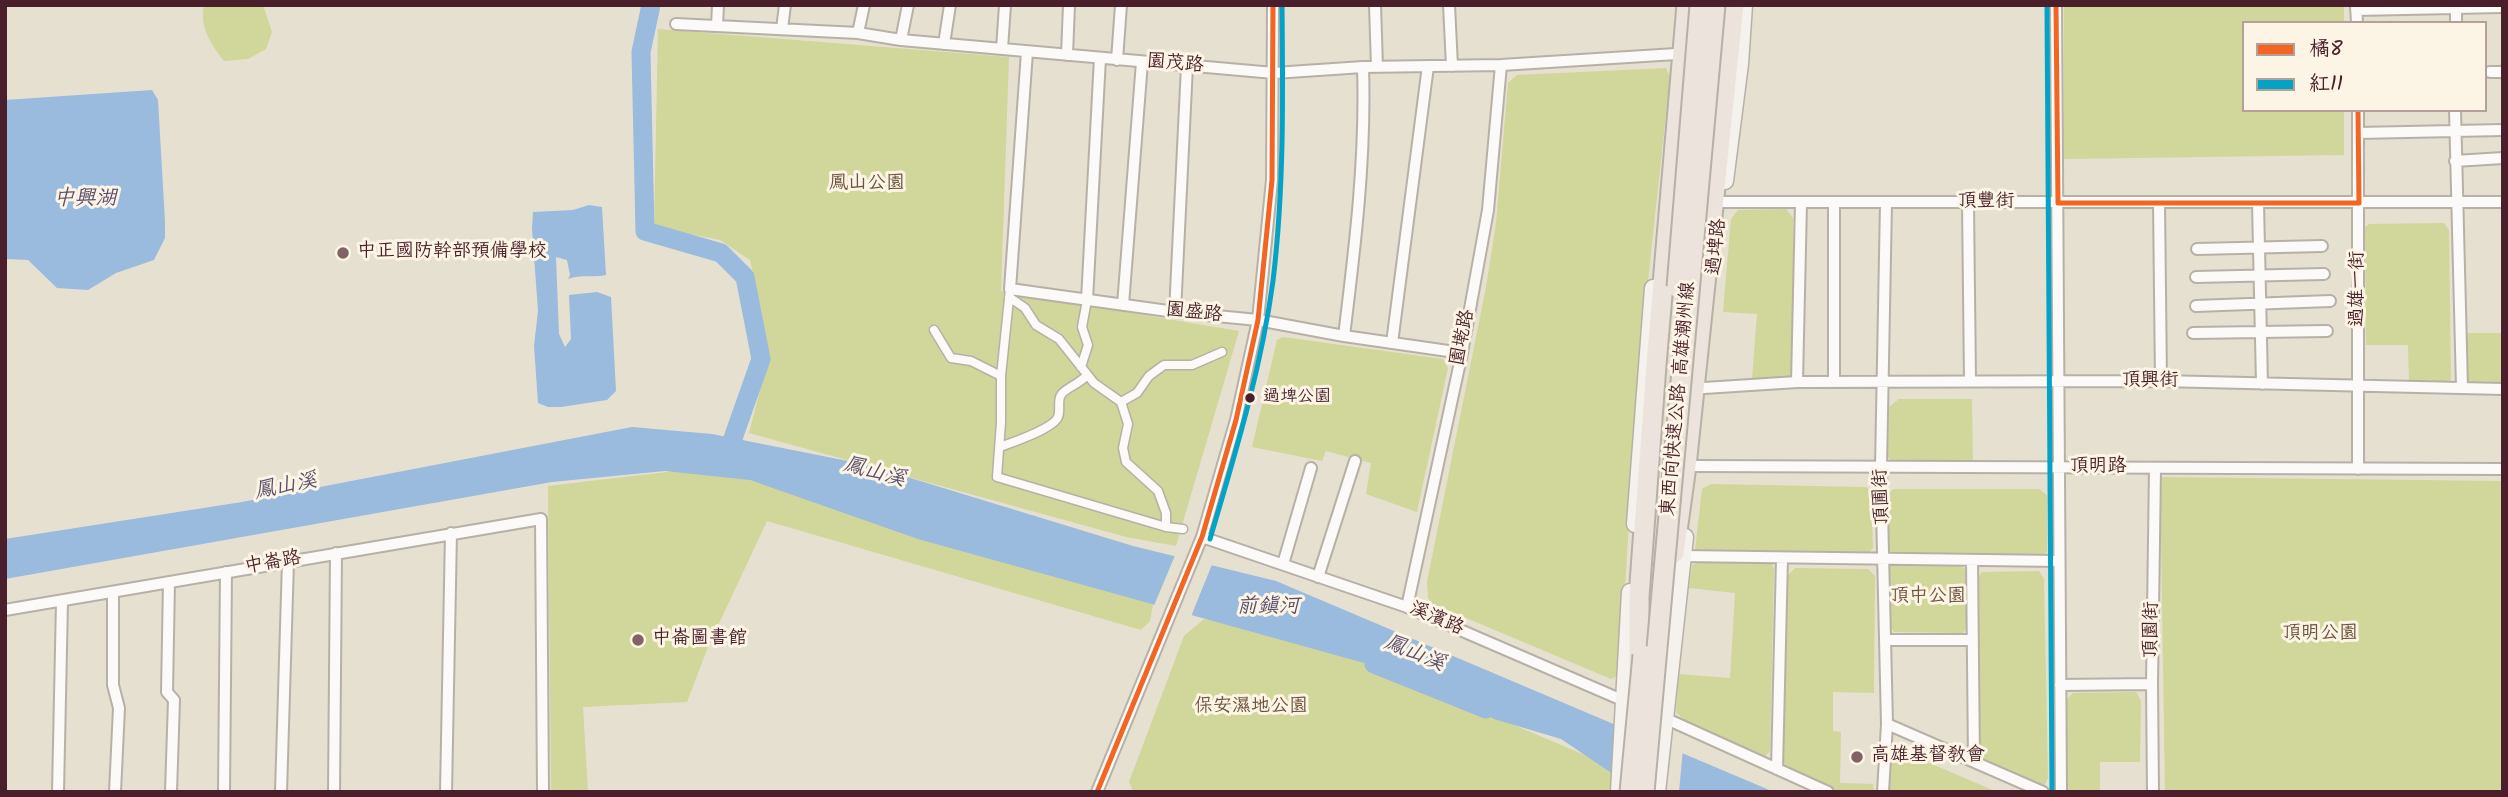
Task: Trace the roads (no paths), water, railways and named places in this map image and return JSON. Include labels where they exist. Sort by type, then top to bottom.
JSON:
[{"type":"highway","points":[[1639,695],[1639,597],[1687,5]]},
{"type":"highway","name":"東西向快速公路 高雄潮州線","points":[[1644,792],[1639,695],[1651,592],[1700,5]]},
{"type":"highway","name":"東西向快速公路 高雄潮州線","points":[[1630,792],[1715,5]]},
{"type":"highway","points":[[1639,695],[1686,466],[1734,5]]},
{"type":"main road","points":[[1619,792],[1624,723],[1639,695],[1646,364],[1680,5]]},
{"type":"main road","name":"過埤路","points":[[1657,792],[1682,556],[1704,388],[1722,202],[1740,64],[1744,5]]},
{"type":"street","points":[[717,26],[718,5]]},
{"type":"street","points":[[782,29],[785,5]]},
{"type":"street","points":[[858,33],[864,5]]},
{"type":"street","points":[[901,40],[908,5]]},
{"type":"street","points":[[944,44],[950,5]]},
{"type":"street","points":[[1002,50],[1005,5]]},
{"type":"street","points":[[1067,55],[1069,5]]},
{"type":"street","points":[[1117,60],[1121,5]]},
{"type":"street","points":[[1097,792],[1202,537],[1236,420],[1258,320],[1271,204],[1273,5]]},
{"type":"street","points":[[1375,5],[1377,67]]},
{"type":"street","points":[[1449,5],[1452,66]]},
{"type":"street","points":[[2056,5],[2061,792]]},
{"type":"street","points":[[2356,8],[2503,7]]},
{"type":"street","name":"園茂路","points":[[676,24],[858,33],[1002,50],[1274,73],[1363,67],[1501,65],[1675,54]]},
{"type":"street","points":[[1027,52],[1001,376],[998,477],[1166,527],[1183,529]]},
{"type":"street","points":[[1081,367],[1088,345],[1082,327],[1087,300],[1100,58]]},
{"type":"street","points":[[1123,305],[1142,62]]},
{"type":"street","name":"園墘路","points":[[1407,607],[1462,354],[1488,210],[1501,65]]},
{"type":"street","points":[[1175,312],[1187,66]]},
{"type":"street","points":[[1392,343],[1428,66]]},
{"type":"street","points":[[1344,336],[1360,196],[1363,67]]},
{"type":"street","points":[[2490,72],[2503,72]]},
{"type":"street","name":"過雄一街","points":[[2358,112],[2358,469]]},
{"type":"street","points":[[2455,112],[2462,387]]},
{"type":"street","points":[[2358,133],[2503,130]]},
{"type":"street","points":[[2455,161],[2503,158]]},
{"type":"street","name":"頂豐街","points":[[1722,202],[2503,202]]},
{"type":"street","points":[[1797,383],[1801,203]]},
{"type":"street","points":[[1834,203],[1834,382]]},
{"type":"street","name":"頂圃街","points":[[1884,792],[1886,724],[1881,467],[1886,203]]},
{"type":"street","points":[[1968,203],[1970,381]]},
{"type":"street","points":[[2160,203],[2161,381]]},
{"type":"street","points":[[2258,203],[2262,384]]},
{"type":"street","points":[[2197,249],[2322,246]]},
{"type":"street","points":[[2196,277],[2324,274]]},
{"type":"street","points":[[1009,293],[1025,308],[1036,325],[1059,339],[1094,383],[1121,402],[1128,424],[1123,448],[1126,462],[1158,491],[1166,513],[1166,527]]},
{"type":"street","name":"園盛路","points":[[1009,293],[1258,320],[1462,354]]},
{"type":"street","points":[[2196,306],[2330,301]]},
{"type":"street","points":[[934,330],[951,358],[971,362],[1001,376]]},
{"type":"street","points":[[2193,333],[2327,331]]},
{"type":"street","points":[[1121,402],[1137,393],[1149,376],[1164,365],[1192,365],[1222,352]]},
{"type":"street","points":[[1000,447],[1051,426],[1059,416],[1059,398],[1062,392],[1081,383],[1087,375]]},
{"type":"street","name":"頂興街","points":[[1704,388],[1834,382],[2161,381],[2503,389]]},
{"type":"street","points":[[1318,576],[1355,461]]},
{"type":"street","name":"頂明路","points":[[1694,466],[2503,470]]},
{"type":"street","points":[[1283,564],[1311,468]]},
{"type":"street","name":"頂園街","points":[[2153,792],[2155,468]]},
{"type":"street","name":"中崙路","points":[[5,610],[541,519],[543,792]]},
{"type":"street","points":[[446,792],[451,533]]},
{"type":"street","name":"溪濱路","points":[[1202,537],[1407,607],[1639,695],[1664,717],[1828,792]]},
{"type":"street","points":[[334,792],[336,552]]},
{"type":"street","points":[[1682,556],[2059,561]]},
{"type":"street","points":[[1777,769],[1782,558]]},
{"type":"street","points":[[1972,560],[1974,762]]},
{"type":"street","points":[[281,792],[288,561]]},
{"type":"street","points":[[223,792],[226,572]]},
{"type":"street","points":[[169,582],[167,692],[174,700],[171,792]]},
{"type":"street","points":[[113,592],[113,685],[119,708],[115,792]]},
{"type":"street","points":[[58,792],[62,601]]},
{"type":"street","points":[[1885,639],[1973,640]]},
{"type":"street","points":[[2060,685],[2152,684]]},
{"type":"street","points":[[1886,724],[2043,792]]},
{"type":"water","name":"中興湖","points":[[152,90],[158,100],[165,222],[165,238],[154,260],[116,273],[88,290],[57,288],[28,260],[5,259],[5,100]]},
{"type":"water","points":[[589,205],[602,207],[606,275],[568,279],[570,275],[567,260],[556,257],[559,334],[565,347],[571,339],[569,295],[597,292],[611,297],[616,391],[607,400],[548,407],[538,403],[534,346],[538,311],[533,212],[573,210]]},
{"type":"water","name":"前鎮河","points":[[632,427],[712,434],[868,465],[1133,546],[1276,581],[1774,792],[1656,792],[1616,776],[1561,739],[1494,719],[1436,683],[918,539],[750,480],[665,471],[552,482],[5,579],[5,539],[242,502]]},
{"type":"waterway","points":[[651,5],[641,52],[645,231],[721,253],[745,277],[761,359],[726,458]]},
{"type":"waterway","name":"鳳山溪","points":[[1374,664],[1486,709]]},
{"type":"place","name":"中正國防幹部預備學校","points":[[343,253]]},
{"type":"place","name":"過埤公園","points":[[1250,398]]},
{"type":"place","name":"中崙圖書館","points":[[638,640]]},
{"type":"place","name":"高雄基督教會","points":[[1857,757]]},
{"type":"park label","name":"鳳山公園","points":[[867,185]]},
{"type":"park label","name":"頂中公園","points":[[1928,598]]},
{"type":"park label","name":"頂明公園","points":[[2320,635]]},
{"type":"park label","name":"保安濕地公園","points":[[1251,708]]}]
